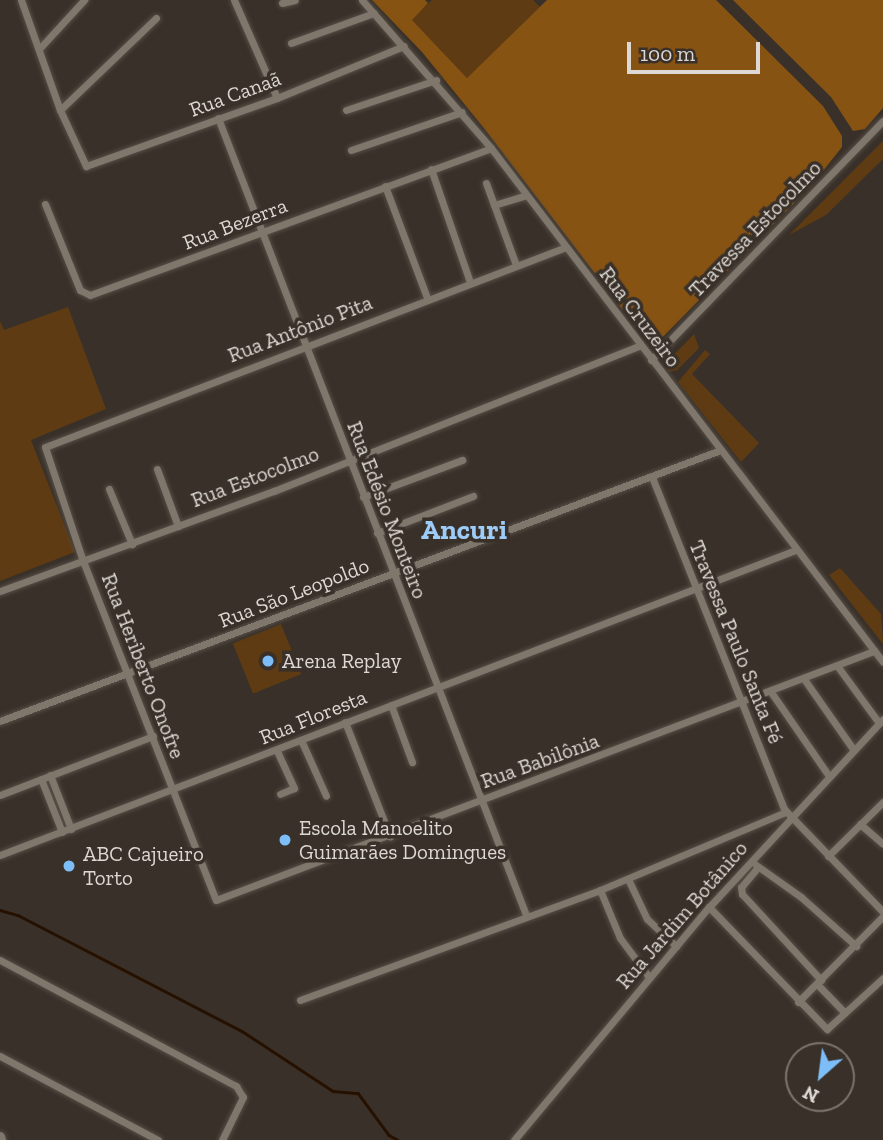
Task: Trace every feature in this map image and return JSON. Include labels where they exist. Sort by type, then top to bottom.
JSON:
[{"type":"street","points":[[21,0],[60,110],[156,18]]},
{"type":"street","points":[[39,49],[84,0]]},
{"type":"street","points":[[234,0],[277,98]]},
{"type":"street","name":"Rua Cruzeiro","points":[[362,0],[436,80],[491,148],[718,451],[883,662]]},
{"type":"street","points":[[291,43],[374,13]]},
{"type":"street","name":"Rua Canaã","points":[[60,110],[83,165],[92,165],[277,98],[404,46]]},
{"type":"street","points":[[346,110],[436,80]]},
{"type":"street","points":[[351,150],[462,112]]},
{"type":"street","name":"Rua Edésio Monteiro","points":[[218,118],[526,915]]},
{"type":"street","name":"Travessa Estocolmo","points":[[651,360],[883,121]]},
{"type":"street","name":"Rua Bezerra","points":[[45,204],[80,290],[90,295],[491,148]]},
{"type":"street","points":[[431,169],[470,282]]},
{"type":"street","points":[[486,183],[516,265]]},
{"type":"street","points":[[385,186],[427,298]]},
{"type":"street","points":[[494,205],[526,195]]},
{"type":"street","name":"Rua Antônio Pita","points":[[47,444],[566,247]]},
{"type":"street","name":"Rua Estocolmo","points":[[0,591],[132,544],[639,346]]},
{"type":"street","name":"Rua Heriberto Onofre","points":[[47,444],[44,451],[83,561],[216,900]]},
{"type":"street","name":"Rua São Leopoldo","points":[[0,721],[718,451]]},
{"type":"street","points":[[363,497],[462,460]]},
{"type":"street","points":[[157,469],[178,526]]},
{"type":"street","name":"Travessa Paulo Santa Fé","points":[[652,477],[788,815]]},
{"type":"street","points":[[109,489],[132,544]]},
{"type":"street","points":[[377,533],[473,496]]},
{"type":"street","name":"Rua Floresta","points":[[0,855],[277,751],[345,722],[697,591],[796,550]]},
{"type":"street","name":"Rua Babilônia","points":[[216,900],[743,703],[874,651]]},
{"type":"street","points":[[838,667],[881,721]]},
{"type":"street","points":[[804,679],[853,749]]},
{"type":"street","points":[[771,692],[829,776]]},
{"type":"street","points":[[391,705],[412,762]]},
{"type":"street","name":"Rua Jardim Botânico","points":[[514,1140],[788,815],[881,721]]},
{"type":"street","points":[[345,722],[390,836]]},
{"type":"street","points":[[0,795],[153,736]]},
{"type":"street","points":[[301,740],[326,796]]},
{"type":"street","points":[[277,751],[294,788],[280,794]]},
{"type":"street","points":[[50,775],[71,829]]},
{"type":"street","points":[[41,779],[62,832]]},
{"type":"street","points":[[828,856],[883,802]]},
{"type":"street","points":[[300,1000],[600,890],[788,815],[883,914],[856,946],[798,1002]]},
{"type":"street","points":[[860,824],[883,844]]},
{"type":"street","points":[[752,860],[801,897],[856,946]]},
{"type":"street","points":[[758,867],[741,887],[742,894],[845,1013]]},
{"type":"street","points":[[628,879],[643,913],[676,946]]},
{"type":"street","points":[[600,890],[620,938],[649,977]]},
{"type":"street","points":[[709,907],[827,1029],[883,978]]},
{"type":"street","points":[[0,960],[236,1086],[243,1097],[222,1140]]},
{"type":"street","points":[[0,1056],[158,1140]]},
{"type":"shaded area","points":[[372,0],[425,0],[428,3],[412,20],[467,78],[547,0],[716,0],[823,106],[842,136],[842,147],[811,186],[652,348],[483,127],[422,52]]},
{"type":"shaded area","points":[[432,0],[533,0],[540,7],[467,78],[411,19]]},
{"type":"shaded area","points":[[733,0],[883,0],[883,108],[865,129],[853,131],[831,97]]},
{"type":"shaded area","points":[[883,141],[883,159],[826,215],[789,235]]},
{"type":"shaded area","points":[[68,307],[106,409],[31,440],[75,552],[0,581],[0,321],[4,330]]},
{"type":"shaded area","points":[[694,334],[699,348],[677,370],[670,372],[664,365]]},
{"type":"shaded area","points":[[705,350],[710,354],[692,374],[759,443],[741,462],[678,382]]},
{"type":"shaded area","points":[[840,568],[881,614],[883,644],[829,575]]},
{"type":"shaded area","name":"Arena Replay","points":[[281,624],[301,674],[253,694],[233,643]]},
{"type":"waterway","points":[[0,910],[18,915],[242,1031],[333,1091],[358,1093],[389,1135],[398,1140]]},
{"type":"place","name":"Arena Replay","points":[[268,661]]},
{"type":"place","name":"Escola Manoelito Guimarães Domingues","points":[[285,840]]},
{"type":"place","name":"ABC Cajueiro Torto","points":[[69,866]]},
{"type":"district","name":"Ancuri","points":[[464,530]]}]
